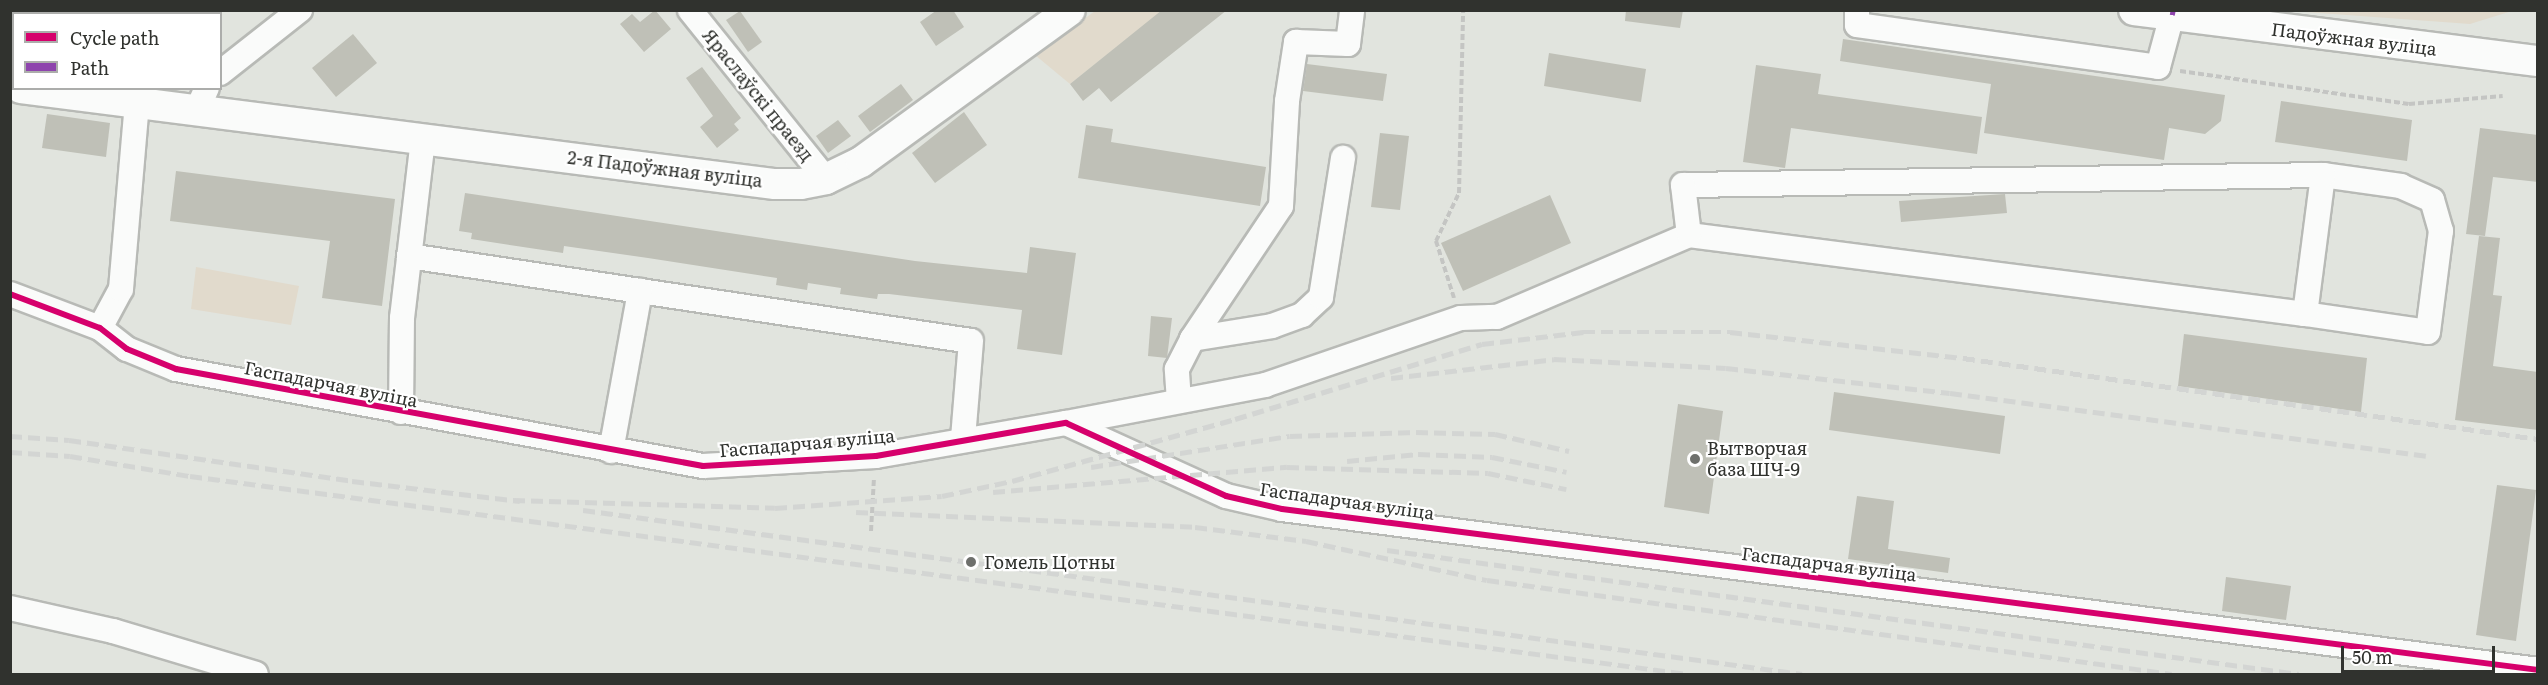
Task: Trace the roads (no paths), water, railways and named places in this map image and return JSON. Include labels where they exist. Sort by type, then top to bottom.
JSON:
[{"type":"main road","name":"2-я Падоўжная вуліца","points":[[36,90],[137,104],[202,99],[423,139],[775,183],[826,179],[861,162],[1070,10]]},
{"type":"main road","name":"Падоўжная вуліца","points":[[2134,10],[2538,61]]},
{"type":"street","points":[[222,71],[300,10]]},
{"type":"street","points":[[1179,401],[1177,369],[1192,339],[1281,206],[1287,101],[1296,42],[1348,44],[1352,10]]},
{"type":"street","points":[[1857,10],[1857,25],[2158,67],[2172,15]]},
{"type":"street","name":"Яраслаўскі праезд","points":[[692,11],[826,179]]},
{"type":"street","points":[[100,328],[121,289],[137,104]]},
{"type":"street","points":[[401,412],[402,318],[423,139]]},
{"type":"street","points":[[1192,339],[1272,326],[1302,315],[1321,297],[1343,158]]},
{"type":"street","points":[[2304,314],[2323,175]]},
{"type":"street","points":[[1066,423],[1265,386],[1461,318],[1497,317],[1689,235],[2428,332],[2441,231],[2432,200],[2401,186],[2323,175],[1683,184],[1689,235]]},
{"type":"street","points":[[409,256],[971,341],[963,439]]},
{"type":"street","points":[[611,450],[640,291]]},
{"type":"street","name":"Гаспадарчая вуліца","points":[[10,294],[100,328],[127,349],[176,369],[703,466],[876,456],[963,439],[1066,423],[1226,496],[1282,509],[2538,670]]},
{"type":"street","points":[[10,608],[113,631],[256,675]]},
{"type":"railway","points":[[513,500],[775,508],[942,496],[1012,481],[1235,419],[1482,344],[1583,332],[1730,332],[1963,358],[2538,439]]},
{"type":"railway","points":[[1391,378],[1554,359],[1726,368],[1950,393],[2428,456]]},
{"type":"railway","points":[[1091,467],[1290,436],[1416,432],[1495,434],[1569,451]]},
{"type":"railway","points":[[10,436],[69,440],[352,481],[520,501]]},
{"type":"railway","points":[[10,452],[70,456],[190,476],[1687,674]]},
{"type":"railway","points":[[1347,461],[1418,454],[1492,457],[1567,472]]},
{"type":"railway","points":[[993,492],[1287,467],[1488,473],[1566,489]]},
{"type":"railway","points":[[583,510],[1802,674]]},
{"type":"railway","points":[[856,512],[1195,527],[1306,541],[1487,580],[2172,674]]},
{"type":"railway","points":[[1387,550],[2299,674]]},
{"type":"place","name":"Вытворчая база ШЧ-9","points":[[1695,459]]},
{"type":"place","name":"Гомель Цотны","points":[[971,562]]}]
